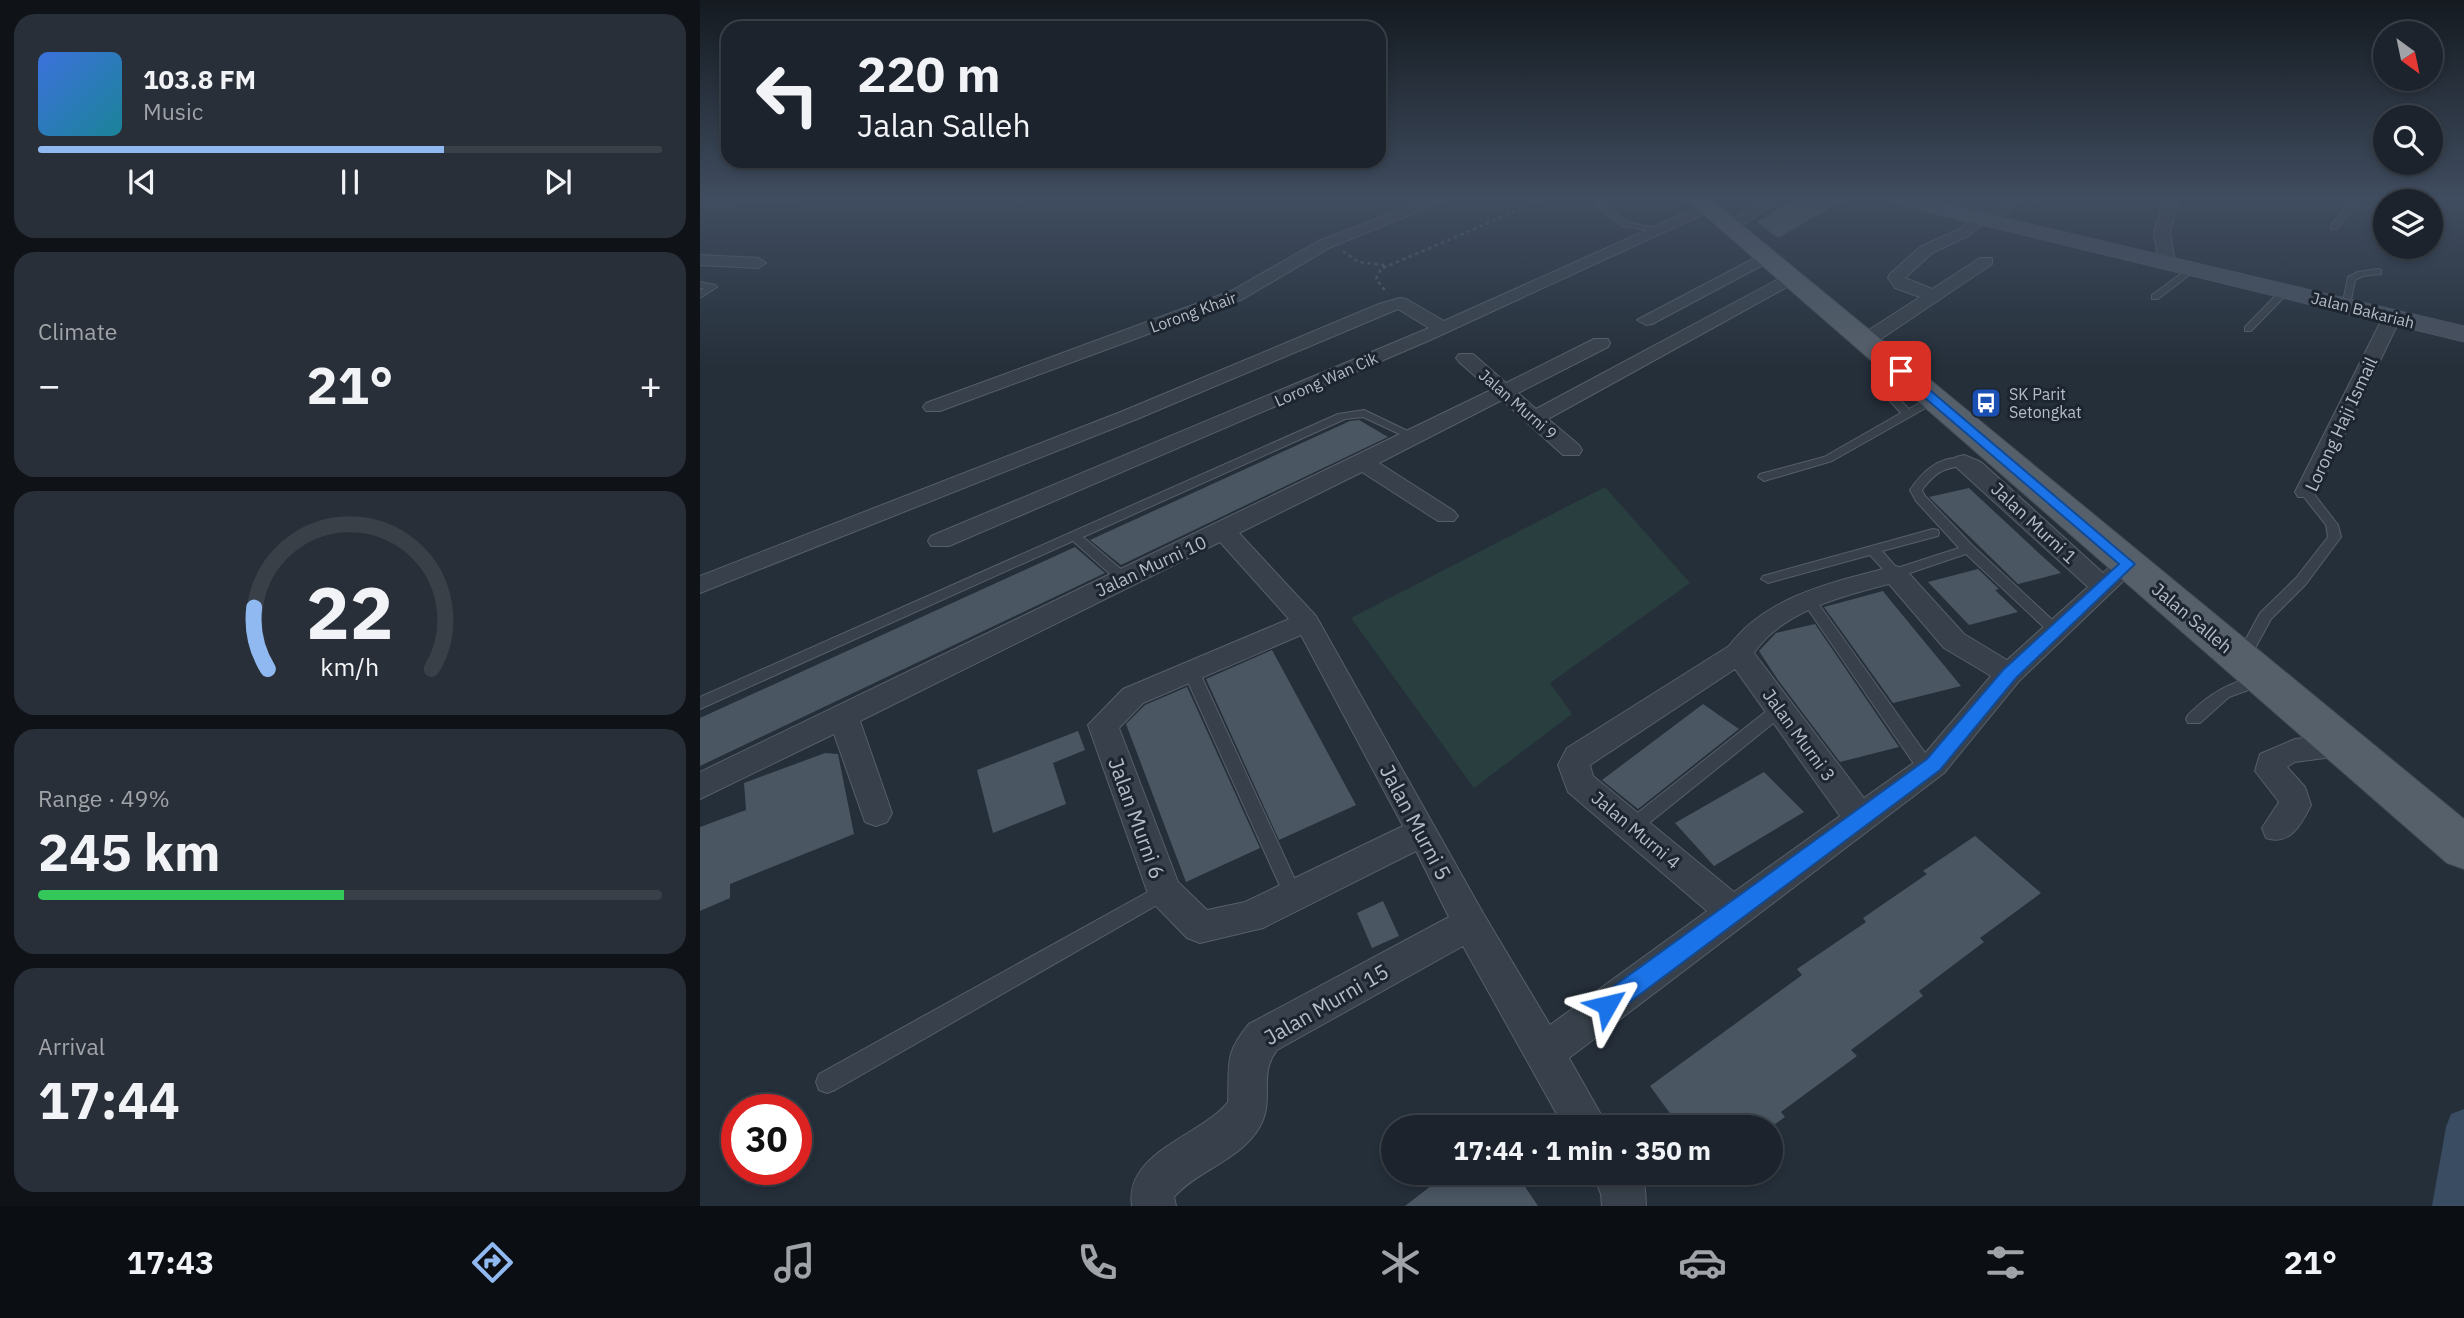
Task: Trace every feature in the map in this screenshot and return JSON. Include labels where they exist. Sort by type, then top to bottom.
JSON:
[{"type":"main road","name":"Jalan Salleh","points":[[1764,254],[1865,341],[1920,400],[2115,575],[2253,669],[2464,848]]},
{"type":"main road","name":"Jalan Bakariah","points":[[2129,254],[2464,334]]},
{"type":"street","name":"Lorong Khair","points":[[933,407],[1237,295],[1309,254]]},
{"type":"street","name":"Lorong Wan Cik","points":[[940,541],[1265,406],[1606,254]]},
{"type":"street","points":[[1921,254],[1896,278],[1900,284],[1936,296]]},
{"type":"street","points":[[2165,254],[2166,263]]},
{"type":"street","points":[[700,260],[758,263]]},
{"type":"street","points":[[1865,341],[1986,261]]},
{"type":"street","points":[[1646,320],[1778,267]]},
{"type":"street","points":[[1535,418],[1778,267]]},
{"type":"street","points":[[700,585],[1130,415],[1400,303],[1441,327]]},
{"type":"street","name":"Lorong Haji Ismail","points":[[2306,492],[2392,317]]},
{"type":"street","name":"Jalan Murni 10","points":[[700,786],[1123,578],[1224,532],[1601,343]]},
{"type":"street","name":"Jalan Murni 9","points":[[1466,358],[1571,450]]},
{"type":"street","points":[[1361,461],[1446,516]]},
{"type":"street","name":"Jalan Murni 1","points":[[1964,462],[2115,575]]},
{"type":"street","name":"Jalan Murni 5","points":[[1224,532],[1307,622],[1423,832],[1469,924],[1580,1115]]},
{"type":"street","points":[[1739,653],[1746,639],[1764,624],[1810,602],[1895,574],[1954,641],[2010,674]]},
{"type":"street","points":[[1545,1052],[1927,769],[2010,674],[2115,575]]},
{"type":"street","name":"Jalan Murni 6","points":[[1307,622],[1133,696],[1103,725],[1164,891],[1200,927],[1250,917],[1423,832]]},
{"type":"street","name":"Jalan Murni 3","points":[[1739,653],[1860,818]]},
{"type":"street","name":"Jalan Murni 4","points":[[1732,911],[1579,783],[1574,765],[1578,757],[1739,653]]},
{"type":"street","points":[[843,716],[876,813]]},
{"type":"street","points":[[2278,828],[2295,805],[2294,796],[2271,771],[2271,762],[2278,754],[2287,752],[2343,746]]},
{"type":"street","name":"Jalan Murni 15","points":[[1154,1206],[1152,1194],[1160,1179],[1227,1132],[1244,1113],[1247,1105],[1245,1074],[1248,1057],[1263,1037],[1469,924]]},
{"type":"street","points":[[1620,1185],[1624,1206]]},
{"type":"lane","points":[[2155,297],[2193,269]]},
{"type":"lane","points":[[2345,305],[2351,279],[2361,274],[2378,272]]},
{"type":"lane","points":[[700,285],[712,287],[700,295]]},
{"type":"lane","points":[[2248,329],[2285,291]]},
{"type":"lane","points":[[1764,477],[1828,459],[1920,400]]},
{"type":"lane","points":[[700,704],[1352,413],[1364,414],[1412,436]]},
{"type":"lane","points":[[1964,462],[1954,460],[1942,465],[1916,490],[1968,549],[2056,631]]},
{"type":"lane","name":"Lorong Haji Ismail","points":[[2253,669],[2265,616],[2301,581],[2335,537],[2332,525],[2308,499],[2306,492]]},
{"type":"lane","points":[[1768,579],[1933,533]]},
{"type":"lane","points":[[1076,537],[1123,578]]},
{"type":"lane","points":[[1873,550],[1895,574],[1968,549]]},
{"type":"lane","points":[[1810,602],[1927,769]]},
{"type":"lane","points":[[2194,719],[2217,695],[2253,669]]},
{"type":"lane","points":[[1191,671],[1294,897]]},
{"type":"lane","points":[[1632,827],[1780,709]]},
{"type":"lane","points":[[827,1082],[1164,891]]},
{"type":"path","points":[[1347,254],[1352,259],[1379,263],[1384,268]]},
{"type":"path","points":[[1400,303],[1376,282],[1384,268],[1416,254]]},
{"type":"green space","points":[[1605,487],[1690,583],[1550,683],[1572,714],[1474,788],[1351,618]]},
{"type":"building","points":[[1359,420],[1388,437],[1121,565],[1090,540],[1350,421]]},
{"type":"building","points":[[1969,488],[2061,573],[2018,584],[1929,497]]},
{"type":"building","points":[[1075,547],[1105,573],[700,766],[700,718]]},
{"type":"building","points":[[1978,569],[2018,612],[1969,625],[1928,582]]},
{"type":"building","points":[[1883,591],[1961,686],[1893,703],[1824,607]]},
{"type":"building","points":[[1815,624],[1899,747],[1840,762],[1759,651],[1776,633]]},
{"type":"building","points":[[1272,650],[1356,805],[1279,840],[1206,679]]},
{"type":"building","points":[[1187,687],[1260,848],[1186,882],[1126,724],[1145,705]]},
{"type":"building","points":[[1703,704],[1739,729],[1638,809],[1602,780]]},
{"type":"building","points":[[1078,731],[1085,750],[1053,763],[1066,804],[993,833],[977,770]]},
{"type":"building","points":[[825,753],[838,754],[854,834],[730,884],[730,898],[700,911],[700,827],[746,810],[744,783]]},
{"type":"building","points":[[1764,772],[1804,812],[1714,866],[1675,823]]},
{"type":"building","points":[[1975,836],[2041,893],[1980,938],[1984,942],[1919,991],[1923,996],[1851,1050],[1857,1056],[1781,1112],[1785,1117],[1783,1118],[1783,1115],[1671,1115],[1650,1086],[1802,975],[1797,969],[1866,922],[1863,918],[1927,874],[1923,871]]},
{"type":"building","points":[[1383,901],[1399,936],[1372,948],[1357,913]]},
{"type":"building","points":[[1432,1185],[1524,1185],[1538,1206],[1405,1206]]},
{"type":"waterway","points":[[2451,1206],[2464,1127]]},
{"type":"place","name":"SK Parit Setongkat","points":[[1986,403]]},
{"type":"route","points":[[1607,1005],[1933,765],[2010,674],[2128,564],[1901,371]]}]
